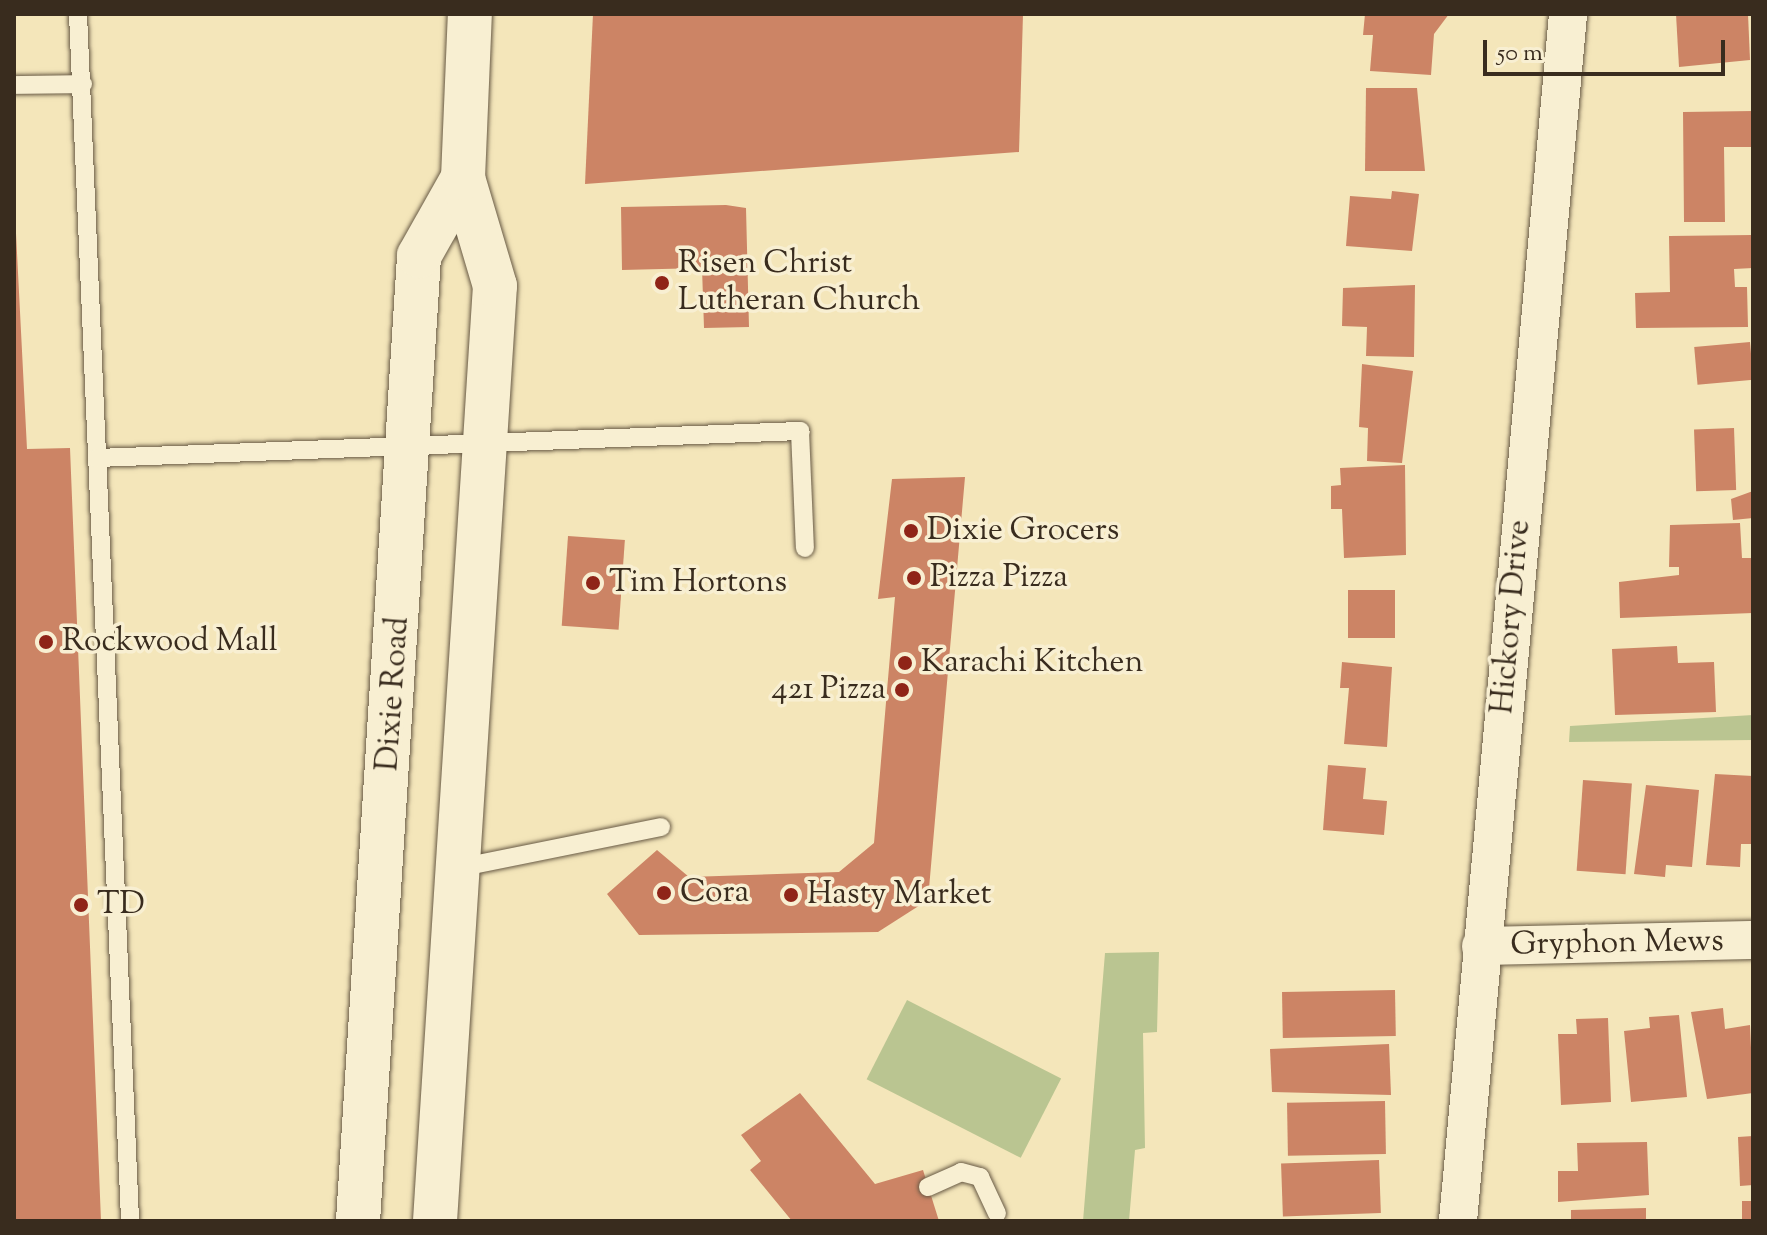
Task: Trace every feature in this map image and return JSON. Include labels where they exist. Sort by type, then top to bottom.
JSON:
[{"type":"main road","name":"Dixie Road","points":[[435,1221],[463,867],[483,443],[495,286],[463,178],[470,14]]},
{"type":"main road","name":"Dixie Road","points":[[358,1221],[410,447],[419,256],[463,178]]},
{"type":"street","name":"Hickory Drive","points":[[1458,1221],[1568,14]]},
{"type":"street","name":"Gryphon Mews","points":[[1481,946],[1753,940]]},
{"type":"lane","points":[[78,14],[130,1221]]},
{"type":"lane","points":[[14,85],[83,84]]},
{"type":"lane","points":[[97,458],[800,431],[805,548]]},
{"type":"lane","points":[[463,867],[661,827]]},
{"type":"lane","points":[[928,1187],[961,1172],[980,1177],[997,1213]]},
{"type":"green space","points":[[1753,715],[1753,740],[1569,742],[1570,726]]},
{"type":"green space","points":[[1159,952],[1157,1032],[1143,1033],[1145,1148],[1135,1150],[1129,1221],[1083,1221],[1105,953]]},
{"type":"green space","points":[[907,1000],[1061,1079],[1021,1158],[867,1079]]},
{"type":"building","points":[[593,14],[1023,14],[1019,152],[585,184]]},
{"type":"building","points":[[1365,14],[1449,14],[1434,34],[1431,75],[1370,71],[1373,35],[1363,35]]},
{"type":"building","points":[[1676,14],[1748,14],[1750,60],[1679,67]]},
{"type":"building","points":[[1366,88],[1417,88],[1425,171],[1365,171]]},
{"type":"building","points":[[1753,111],[1753,147],[1724,147],[1725,222],[1684,222],[1683,112]]},
{"type":"building","points":[[1392,191],[1419,194],[1412,251],[1346,246],[1350,196],[1391,199]]},
{"type":"building","name":"Rockwood Mall","points":[[14,194],[27,449],[70,448],[101,1221],[14,1221]]},
{"type":"building","points":[[726,205],[746,208],[749,327],[704,328],[702,268],[622,270],[621,207]]},
{"type":"building","points":[[1752,235],[1753,268],[1734,269],[1735,287],[1747,287],[1748,327],[1636,328],[1635,293],[1670,292],[1669,236]]},
{"type":"building","points":[[1415,285],[1414,357],[1366,356],[1367,327],[1342,326],[1343,288]]},
{"type":"building","points":[[1750,342],[1753,380],[1698,385],[1694,347]]},
{"type":"building","points":[[1362,364],[1413,371],[1402,463],[1367,461],[1368,428],[1359,427]]},
{"type":"building","points":[[1734,428],[1736,490],[1696,491],[1694,429]]},
{"type":"building","points":[[1405,465],[1406,555],[1344,558],[1342,509],[1331,509],[1331,486],[1341,485],[1340,468]]},
{"type":"building","points":[[965,477],[928,900],[878,932],[639,935],[607,894],[657,850],[689,877],[839,872],[874,843],[895,597],[878,599],[892,479]]},
{"type":"building","points":[[1753,491],[1753,518],[1733,520],[1731,499]]},
{"type":"building","points":[[1740,523],[1742,558],[1752,558],[1753,613],[1620,618],[1619,582],[1679,575],[1679,567],[1669,567],[1670,525]]},
{"type":"building","name":"Tim Hortons","points":[[568,536],[625,540],[619,630],[562,626]]},
{"type":"building","points":[[1348,590],[1395,590],[1395,638],[1348,638]]},
{"type":"building","points":[[1677,646],[1678,663],[1714,662],[1716,712],[1615,715],[1612,649]]},
{"type":"building","points":[[1342,662],[1392,667],[1387,747],[1344,744],[1349,688],[1340,688]]},
{"type":"building","points":[[1328,765],[1366,768],[1363,799],[1387,801],[1384,835],[1323,830]]},
{"type":"building","points":[[1715,774],[1753,776],[1753,844],[1741,844],[1740,867],[1706,865]]},
{"type":"building","points":[[1583,780],[1632,783],[1626,874],[1577,871]]},
{"type":"building","points":[[1646,785],[1699,790],[1692,867],[1666,865],[1665,877],[1634,874]]},
{"type":"building","points":[[1395,990],[1396,1036],[1283,1038],[1282,992]]},
{"type":"building","points":[[1723,1008],[1725,1029],[1750,1025],[1753,1093],[1707,1099],[1691,1012]]},
{"type":"building","points":[[1679,1015],[1687,1097],[1631,1102],[1624,1031],[1650,1028],[1649,1017]]},
{"type":"building","points":[[1608,1018],[1611,1102],[1561,1105],[1558,1034],[1577,1034],[1576,1019]]},
{"type":"building","points":[[1389,1044],[1391,1095],[1272,1092],[1270,1049]]},
{"type":"building","points":[[800,1093],[875,1184],[923,1170],[939,1221],[792,1221],[750,1170],[761,1161],[741,1135]]},
{"type":"building","points":[[1385,1101],[1386,1154],[1288,1156],[1287,1103]]},
{"type":"building","points":[[1753,1136],[1753,1185],[1740,1186],[1738,1137]]},
{"type":"building","points":[[1647,1142],[1649,1195],[1558,1202],[1558,1171],[1578,1171],[1577,1143]]},
{"type":"building","points":[[1379,1160],[1381,1213],[1283,1216],[1281,1163]]},
{"type":"building","points":[[1742,1201],[1753,1201],[1753,1221],[1742,1221]]},
{"type":"building","points":[[1646,1208],[1646,1221],[1571,1221],[1571,1210]]},
{"type":"place","name":"Risen Christ Lutheran Church","points":[[662,283]]},
{"type":"place","name":"Dixie Grocers","points":[[911,531]]},
{"type":"place","name":"Pizza Pizza","points":[[914,578]]},
{"type":"place","name":"Tim Hortons","points":[[593,583]]},
{"type":"place","name":"Rockwood Mall","points":[[46,642]]},
{"type":"place","name":"Karachi Kitchen","points":[[905,663]]},
{"type":"place","name":"421 Pizza","points":[[902,690]]},
{"type":"place","name":"Cora","points":[[664,893]]},
{"type":"place","name":"Hasty Market","points":[[791,895]]},
{"type":"place","name":"TD","points":[[81,905]]}]
